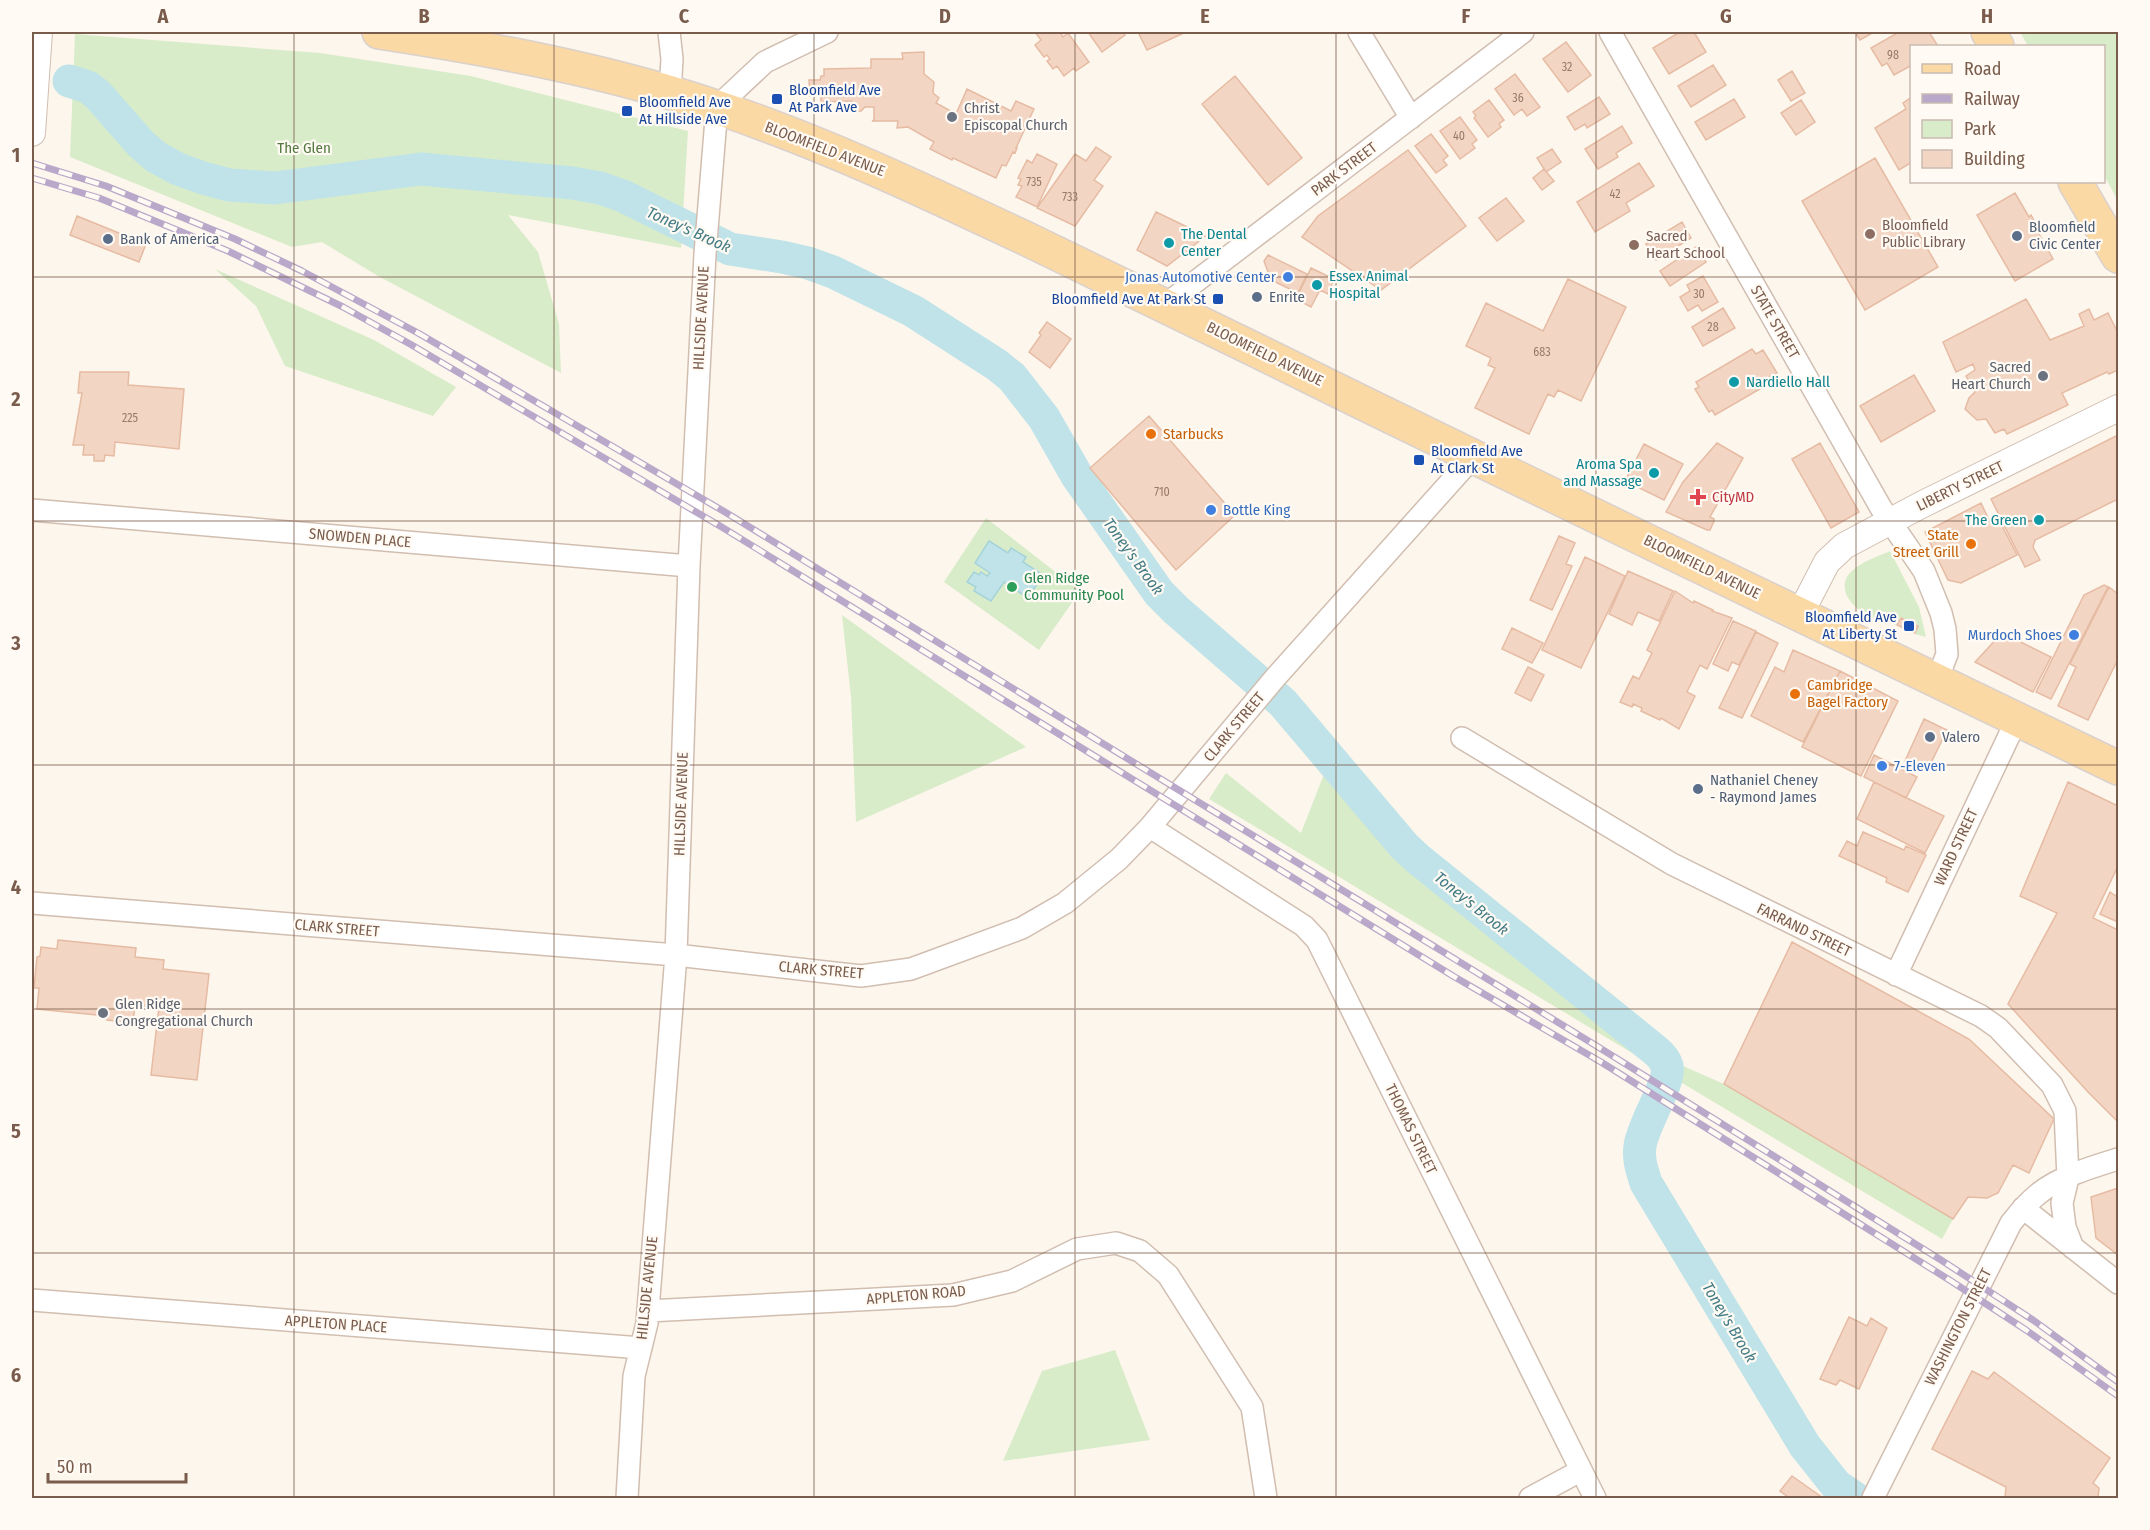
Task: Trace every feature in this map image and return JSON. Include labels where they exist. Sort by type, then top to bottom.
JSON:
[{"type":"main road","name":"BLOOMFIELD AVENUE","points":[[379,32],[455,38],[670,93],[717,107],[841,154],[895,177],[1165,305],[1473,457],[2118,768]]},
{"type":"main road","points":[[1988,32],[1996,45]]},
{"type":"main road","points":[[2076,183],[2118,256]]},
{"type":"street","points":[[32,133],[39,32]]},
{"type":"street","points":[[669,32],[672,59],[670,93]]},
{"type":"street","points":[[717,107],[765,62],[827,32]]},
{"type":"street","points":[[1359,32],[1411,118]]},
{"type":"street","name":"PARK STREET","points":[[1165,305],[1523,32]]},
{"type":"street","name":"STATE STREET","points":[[1610,32],[1889,522],[1924,571],[1946,629],[1947,654],[1937,680]]},
{"type":"street","name":"HILLSIDE AVENUE","points":[[627,1498],[634,1376],[648,1311],[676,955],[688,566],[707,212],[717,107]]},
{"type":"street","name":"LIBERTY STREET","points":[[1800,614],[1832,556],[1844,546],[2118,408]]},
{"type":"street","name":"CLARK STREET","points":[[32,903],[676,955],[861,976],[911,969],[999,938],[1043,916],[1065,903],[1101,874],[1150,827],[1275,678],[1473,457]]},
{"type":"street","name":"SNOWDEN PLACE","points":[[32,510],[688,566]]},
{"type":"street","name":"WARD STREET","points":[[1896,975],[2017,719]]},
{"type":"street","name":"FARRAND STREET","points":[[1462,738],[1672,864],[1990,1022],[2052,1086],[2065,1111],[2068,1178]]},
{"type":"street","name":"THOMAS STREET","points":[[1150,827],[1304,926],[1317,940],[1595,1498]]},
{"type":"street","name":"WASHINGTON STREET","points":[[1874,1496],[2004,1235],[2023,1208],[2037,1195],[2068,1178],[2113,1161]]},
{"type":"street","points":[[2068,1178],[2062,1203],[2065,1227],[2073,1248]]},
{"type":"street","points":[[2023,1208],[2118,1283]]},
{"type":"street","name":"APPLETON ROAD","points":[[648,1311],[953,1295],[1012,1281],[1077,1250],[1116,1243],[1140,1251],[1168,1275],[1252,1407],[1266,1498]]},
{"type":"street","name":"APPLETON PLACE","points":[[32,1300],[641,1348]]},
{"type":"street","points":[[1530,1498],[1580,1471]]},
{"type":"green space","points":[[2020,32],[2118,32],[2118,201],[2105,177],[2105,45],[2027,45]]},
{"type":"green space","name":"The Glen","points":[[75,34],[320,53],[471,76],[688,131],[681,248],[508,215],[538,252],[559,324],[561,373],[378,276],[322,242],[292,247],[70,157]]},
{"type":"green space","points":[[215,269],[374,340],[456,387],[433,416],[285,366],[256,306]]},
{"type":"green space","name":"Glen Ridge Community Pool","points":[[986,518],[1080,591],[1039,650],[944,582]]},
{"type":"green space","points":[[1890,551],[1919,607],[1926,637],[1915,634],[1918,625],[1900,617],[1896,625],[1865,614],[1849,600],[1846,594],[1845,582],[1853,570],[1866,561]]},
{"type":"green space","points":[[842,615],[1026,747],[856,822],[851,697]]},
{"type":"green space","points":[[1341,762],[1412,848],[1683,1066],[1724,1084],[1953,1219],[1942,1239],[1209,799],[1226,773],[1301,833],[1324,774]]},
{"type":"green space","points":[[1115,1350],[1150,1440],[1003,1461],[1042,1371]]},
{"type":"water","points":[[989,541],[1008,553],[1011,548],[1026,557],[1023,562],[1043,575],[1028,598],[1004,582],[991,601],[974,591],[976,587],[967,582],[974,572],[979,575],[981,572],[987,576],[990,573],[975,563]]},
{"type":"building","points":[[1035,32],[1060,32],[1063,37],[1068,33],[1089,62],[1076,71],[1074,68],[1064,76],[1057,66],[1053,69],[1047,61],[1050,59],[1047,55],[1044,57],[1035,45],[1041,40]]},
{"type":"building","points":[[1088,32],[1123,32],[1125,35],[1102,52]]},
{"type":"building","points":[[1138,32],[1186,32],[1147,50]]},
{"type":"building","points":[[1680,32],[1694,32],[1706,52],[1669,74],[1653,48]]},
{"type":"building","points":[[1855,32],[1874,32],[1860,40]]},
{"type":"building","points":[[1899,32],[1929,32],[1937,45],[1910,45],[1910,66],[1894,75],[1887,63],[1882,66],[1871,48]]},
{"type":"building","points":[[1566,42],[1591,75],[1568,92],[1543,59]]},
{"type":"building","name":"Christ Episcopal Church","points":[[924,52],[924,74],[934,82],[933,93],[939,98],[936,103],[956,114],[967,89],[1011,111],[1016,101],[1034,109],[1015,153],[1013,152],[1006,166],[1002,165],[996,178],[930,149],[934,142],[908,127],[897,128],[898,121],[872,121],[874,120],[874,107],[865,107],[855,112],[851,108],[851,101],[821,102],[821,95],[810,96],[809,80],[820,80],[821,76],[824,76],[824,69],[871,68],[871,59],[903,59],[902,53]]},
{"type":"building","points":[[1713,65],[1726,85],[1691,107],[1678,86]]},
{"type":"building","points":[[1792,71],[1805,93],[1791,101],[1778,80]]},
{"type":"building","points":[[1515,74],[1540,107],[1527,116],[1522,109],[1514,115],[1495,89]]},
{"type":"building","points":[[1235,76],[1302,158],[1268,185],[1202,104]]},
{"type":"building","points":[[1599,97],[1610,114],[1587,128],[1585,124],[1575,130],[1567,117]]},
{"type":"building","points":[[1910,98],[1910,163],[1899,170],[1875,128],[1906,109],[1903,103]]},
{"type":"building","points":[[1734,99],[1745,117],[1706,140],[1695,122]]},
{"type":"building","points":[[1489,100],[1504,120],[1499,124],[1501,127],[1488,137],[1474,118],[1476,116],[1473,112]]},
{"type":"building","points":[[1801,100],[1815,122],[1796,135],[1781,113]]},
{"type":"building","points":[[1460,117],[1477,140],[1472,144],[1475,148],[1460,159],[1440,131]]},
{"type":"building","points":[[1622,126],[1632,143],[1616,153],[1618,157],[1598,169],[1585,149]]},
{"type":"building","points":[[1431,134],[1448,156],[1443,160],[1447,165],[1436,173],[1415,146]]},
{"type":"building","points":[[1096,147],[1111,157],[1094,180],[1103,186],[1075,226],[1037,208],[1075,154],[1086,161]]},
{"type":"building","points":[[1552,149],[1561,162],[1546,172],[1537,158]]},
{"type":"building","points":[[1408,150],[1466,226],[1381,290],[1302,237],[1318,216]]},
{"type":"building","points":[[1037,154],[1057,164],[1037,207],[1016,197],[1022,186],[1018,185],[1021,179],[1018,178],[1027,160],[1032,163]]},
{"type":"building","name":"Bloomfield Public Library","points":[[1875,158],[1938,267],[1865,310],[1802,201]]},
{"type":"building","points":[[1639,163],[1654,186],[1626,203],[1630,211],[1595,232],[1577,202]]},
{"type":"building","points":[[1544,169],[1554,181],[1542,190],[1533,178]]},
{"type":"building","points":[[2015,193],[2029,217],[2031,215],[2053,259],[2015,281],[1977,215]]},
{"type":"building","points":[[1506,198],[1524,221],[1497,241],[1479,218]]},
{"type":"building","name":"The Dental Center","points":[[1156,212],[1206,236],[1167,266],[1137,250]]},
{"type":"building","name":"Bank of America","points":[[77,216],[146,244],[139,262],[70,235]]},
{"type":"building","points":[[1682,222],[1691,238],[1656,260],[1646,244]]},
{"type":"building","points":[[1696,247],[1706,262],[1670,286],[1660,271]]},
{"type":"building","name":"Jonas Automotive Center","points":[[1268,255],[1307,274],[1298,293],[1271,280],[1264,261]]},
{"type":"building","name":"Essex Animal Hospital","points":[[1311,268],[1334,279],[1328,294],[1320,290],[1311,307],[1296,299]]},
{"type":"building","points":[[1703,276],[1718,302],[1702,311],[1698,305],[1688,311],[1680,297],[1690,291],[1687,285]]},
{"type":"building","points":[[1568,279],[1626,307],[1581,401],[1558,390],[1554,397],[1548,394],[1529,434],[1475,408],[1495,368],[1488,365],[1491,358],[1466,346],[1486,303],[1543,331]]},
{"type":"building","points":[[2026,299],[2050,340],[2084,326],[2079,314],[2089,309],[2094,320],[2108,313],[2118,333],[2118,370],[2109,374],[2107,372],[2062,393],[2068,405],[2007,434],[2004,429],[1995,433],[1986,419],[1977,420],[1965,409],[1969,398],[1975,392],[1966,376],[1975,370],[1973,364],[1956,372],[1943,342]]},
{"type":"building","points":[[1723,308],[1735,328],[1703,346],[1692,327]]},
{"type":"building","points":[[1047,322],[1071,339],[1050,368],[1029,352]]},
{"type":"building","name":"Nardiello Hall","points":[[1752,349],[1756,354],[1763,350],[1777,373],[1769,377],[1772,382],[1715,415],[1712,410],[1709,412],[1695,389],[1699,387],[1696,382]]},
{"type":"building","points":[[80,372],[129,372],[128,385],[184,389],[179,449],[115,442],[114,456],[105,455],[104,461],[94,461],[94,455],[83,455],[84,445],[73,445],[82,393],[78,393]]},
{"type":"building","points":[[1914,375],[1935,411],[1881,442],[1860,406]]},
{"type":"building","points":[[1149,416],[1235,515],[1176,570],[1090,468]]},
{"type":"building","name":"The Green","points":[[2118,435],[2118,499],[2035,540],[2033,547],[2040,560],[2025,567],[1991,499]]},
{"type":"building","name":"CityMD","points":[[1717,443],[1743,458],[1710,517],[1714,521],[1710,530],[1707,530],[1666,512],[1683,482]]},
{"type":"building","points":[[1820,443],[1859,512],[1831,528],[1792,459]]},
{"type":"building","name":"Aroma Spa and Massage","points":[[1644,444],[1683,464],[1664,500],[1625,481]]},
{"type":"building","name":"State Street Grill","points":[[1981,503],[1989,520],[1997,516],[2017,555],[1961,583],[1948,580],[1925,532]]},
{"type":"building","points":[[1559,536],[1575,543],[1566,564],[1572,566],[1552,610],[1530,600]]},
{"type":"building","points":[[1585,557],[1625,576],[1581,668],[1542,650]]},
{"type":"building","points":[[1628,571],[1673,591],[1659,621],[1638,612],[1632,625],[1609,614]]},
{"type":"building","name":"Murdoch Shoes","points":[[2104,585],[2108,587],[2051,699],[2036,692],[2084,595]]},
{"type":"building","points":[[2109,587],[2118,594],[2118,659],[2088,720],[2058,706],[2076,667],[2070,664]]},
{"type":"building","points":[[1675,591],[1693,603],[1694,601],[1732,618],[1707,669],[1700,665],[1687,692],[1695,696],[1679,729],[1661,718],[1660,720],[1641,711],[1642,708],[1620,702],[1633,676],[1639,679],[1652,653],[1647,650]]},
{"type":"building","points":[[1901,618],[1918,626],[1915,633],[1897,625]]},
{"type":"building","points":[[1733,621],[1756,631],[1739,665],[1732,662],[1728,671],[1713,664]]},
{"type":"building","points":[[1512,628],[1543,643],[1532,663],[1502,649]]},
{"type":"building","points":[[1756,632],[1778,643],[1742,718],[1719,708]]},
{"type":"building","points":[[2002,633],[2051,657],[2033,692],[1975,662]]},
{"type":"building","name":"Cambridge Bagel Factory","points":[[1793,650],[1840,671],[1803,742],[1751,716],[1775,667],[1784,672]]},
{"type":"building","points":[[1528,667],[1544,675],[1531,701],[1515,693]]},
{"type":"building","points":[[1840,671],[1898,701],[1861,776],[1802,747]]},
{"type":"building","points":[[1924,719],[1947,730],[1927,771],[1905,761]]},
{"type":"building","name":"7-Eleven","points":[[1874,755],[1917,777],[1906,798],[1864,777]]},
{"type":"building","points":[[1874,782],[1944,816],[1925,853],[1857,819]]},
{"type":"building","points":[[2068,782],[2118,806],[2118,866],[2093,918],[2118,930],[2118,1122],[2008,1004],[2057,913],[2020,896]]},
{"type":"building","points":[[1863,832],[1904,850],[1906,846],[1926,855],[1908,892],[1886,882],[1887,878],[1839,856],[1847,841],[1857,846]]},
{"type":"building","points":[[2118,891],[2118,922],[2100,914],[2110,892],[2116,896]]},
{"type":"building","name":"Glen Ridge Congregational Church","points":[[58,940],[136,948],[135,957],[164,960],[163,969],[209,974],[197,1080],[151,1075],[159,1007],[135,1005],[133,1023],[107,1020],[107,1016],[37,1009],[39,988],[34,988],[37,957],[40,956],[41,947],[57,949]]},
{"type":"building","points":[[1792,942],[1969,1039],[2054,1119],[2029,1173],[2013,1165],[1998,1193],[1987,1198],[1968,1197],[1953,1219],[1724,1084]]},
{"type":"building","points":[[2118,1188],[2118,1255],[2096,1238],[2091,1197]]},
{"type":"building","points":[[1849,1317],[1867,1326],[1871,1318],[1887,1328],[1859,1389],[1840,1380],[1836,1385],[1820,1379]]},
{"type":"building","points":[[1972,1371],[1988,1379],[1994,1372],[2110,1458],[2093,1483],[2099,1488],[2098,1498],[2005,1498],[2006,1487],[1932,1449]]},
{"type":"building","points":[[1792,1476],[1823,1498],[1787,1498],[1780,1491]]},
{"type":"waterway","name":"Toney's Brook","points":[[69,81],[88,87],[98,95],[141,144],[156,157],[178,169],[203,178],[229,185],[275,188],[421,169],[572,183],[600,188],[623,196],[730,249],[782,257],[833,272],[913,311],[997,365],[1012,377],[1044,418],[1077,476],[1159,593],[1283,703],[1404,846],[1418,859],[1663,1058],[1667,1066],[1665,1082],[1640,1146],[1640,1160],[1646,1183],[1805,1446],[1836,1485],[1855,1498]]},
{"type":"railway","points":[[32,163],[106,186],[235,239],[302,271],[418,333],[725,512],[1595,1045],[1941,1260],[2033,1320],[2118,1382]]},
{"type":"railway","points":[[32,178],[99,198],[228,251],[343,307],[410,344],[720,526],[1453,976],[1601,1062],[1951,1281],[2026,1330],[2118,1396]]},
{"type":"place","name":"Bloomfield Ave At Park Ave","points":[[777,99]]},
{"type":"place","name":"Bloomfield Ave At Hillside Ave","points":[[627,111]]},
{"type":"place","name":"Christ Episcopal Church","points":[[952,117]]},
{"type":"place","name":"Bloomfield Public Library","points":[[1870,234]]},
{"type":"place","name":"Bloomfield Civic Center","points":[[2017,236]]},
{"type":"place","name":"Bank of America","points":[[108,239]]},
{"type":"place","name":"The Dental Center","points":[[1169,243]]},
{"type":"place","name":"Sacred Heart School","points":[[1634,245]]},
{"type":"place","name":"Jonas Automotive Center","points":[[1288,277]]},
{"type":"place","name":"Essex Animal Hospital","points":[[1317,285]]},
{"type":"place","name":"Enrite","points":[[1257,297]]},
{"type":"place","name":"Bloomfield Ave At Park St","points":[[1218,299]]},
{"type":"place","name":"Sacred Heart Church","points":[[2043,376]]},
{"type":"place","name":"Nardiello Hall","points":[[1734,382]]},
{"type":"place","name":"Starbucks","points":[[1151,434]]},
{"type":"place","name":"Bloomfield Ave At Clark St","points":[[1419,460]]},
{"type":"place","name":"Aroma Spa and Massage","points":[[1654,473]]},
{"type":"place","name":"CityMD","points":[[1698,497]]},
{"type":"place","name":"Bottle King","points":[[1211,510]]},
{"type":"place","name":"The Green","points":[[2039,520]]},
{"type":"place","name":"State Street Grill","points":[[1971,544]]},
{"type":"place","name":"Glen Ridge Community Pool","points":[[1012,587]]},
{"type":"place","name":"Bloomfield Ave At Liberty St","points":[[1909,626]]},
{"type":"place","name":"Murdoch Shoes","points":[[2074,635]]},
{"type":"place","name":"Cambridge Bagel Factory","points":[[1795,694]]},
{"type":"place","name":"Valero","points":[[1930,737]]},
{"type":"place","name":"7-Eleven","points":[[1882,766]]},
{"type":"place","name":"Nathaniel Cheney - Raymond James","points":[[1698,789]]},
{"type":"place","name":"Glen Ridge Congregational Church","points":[[103,1013]]}]
